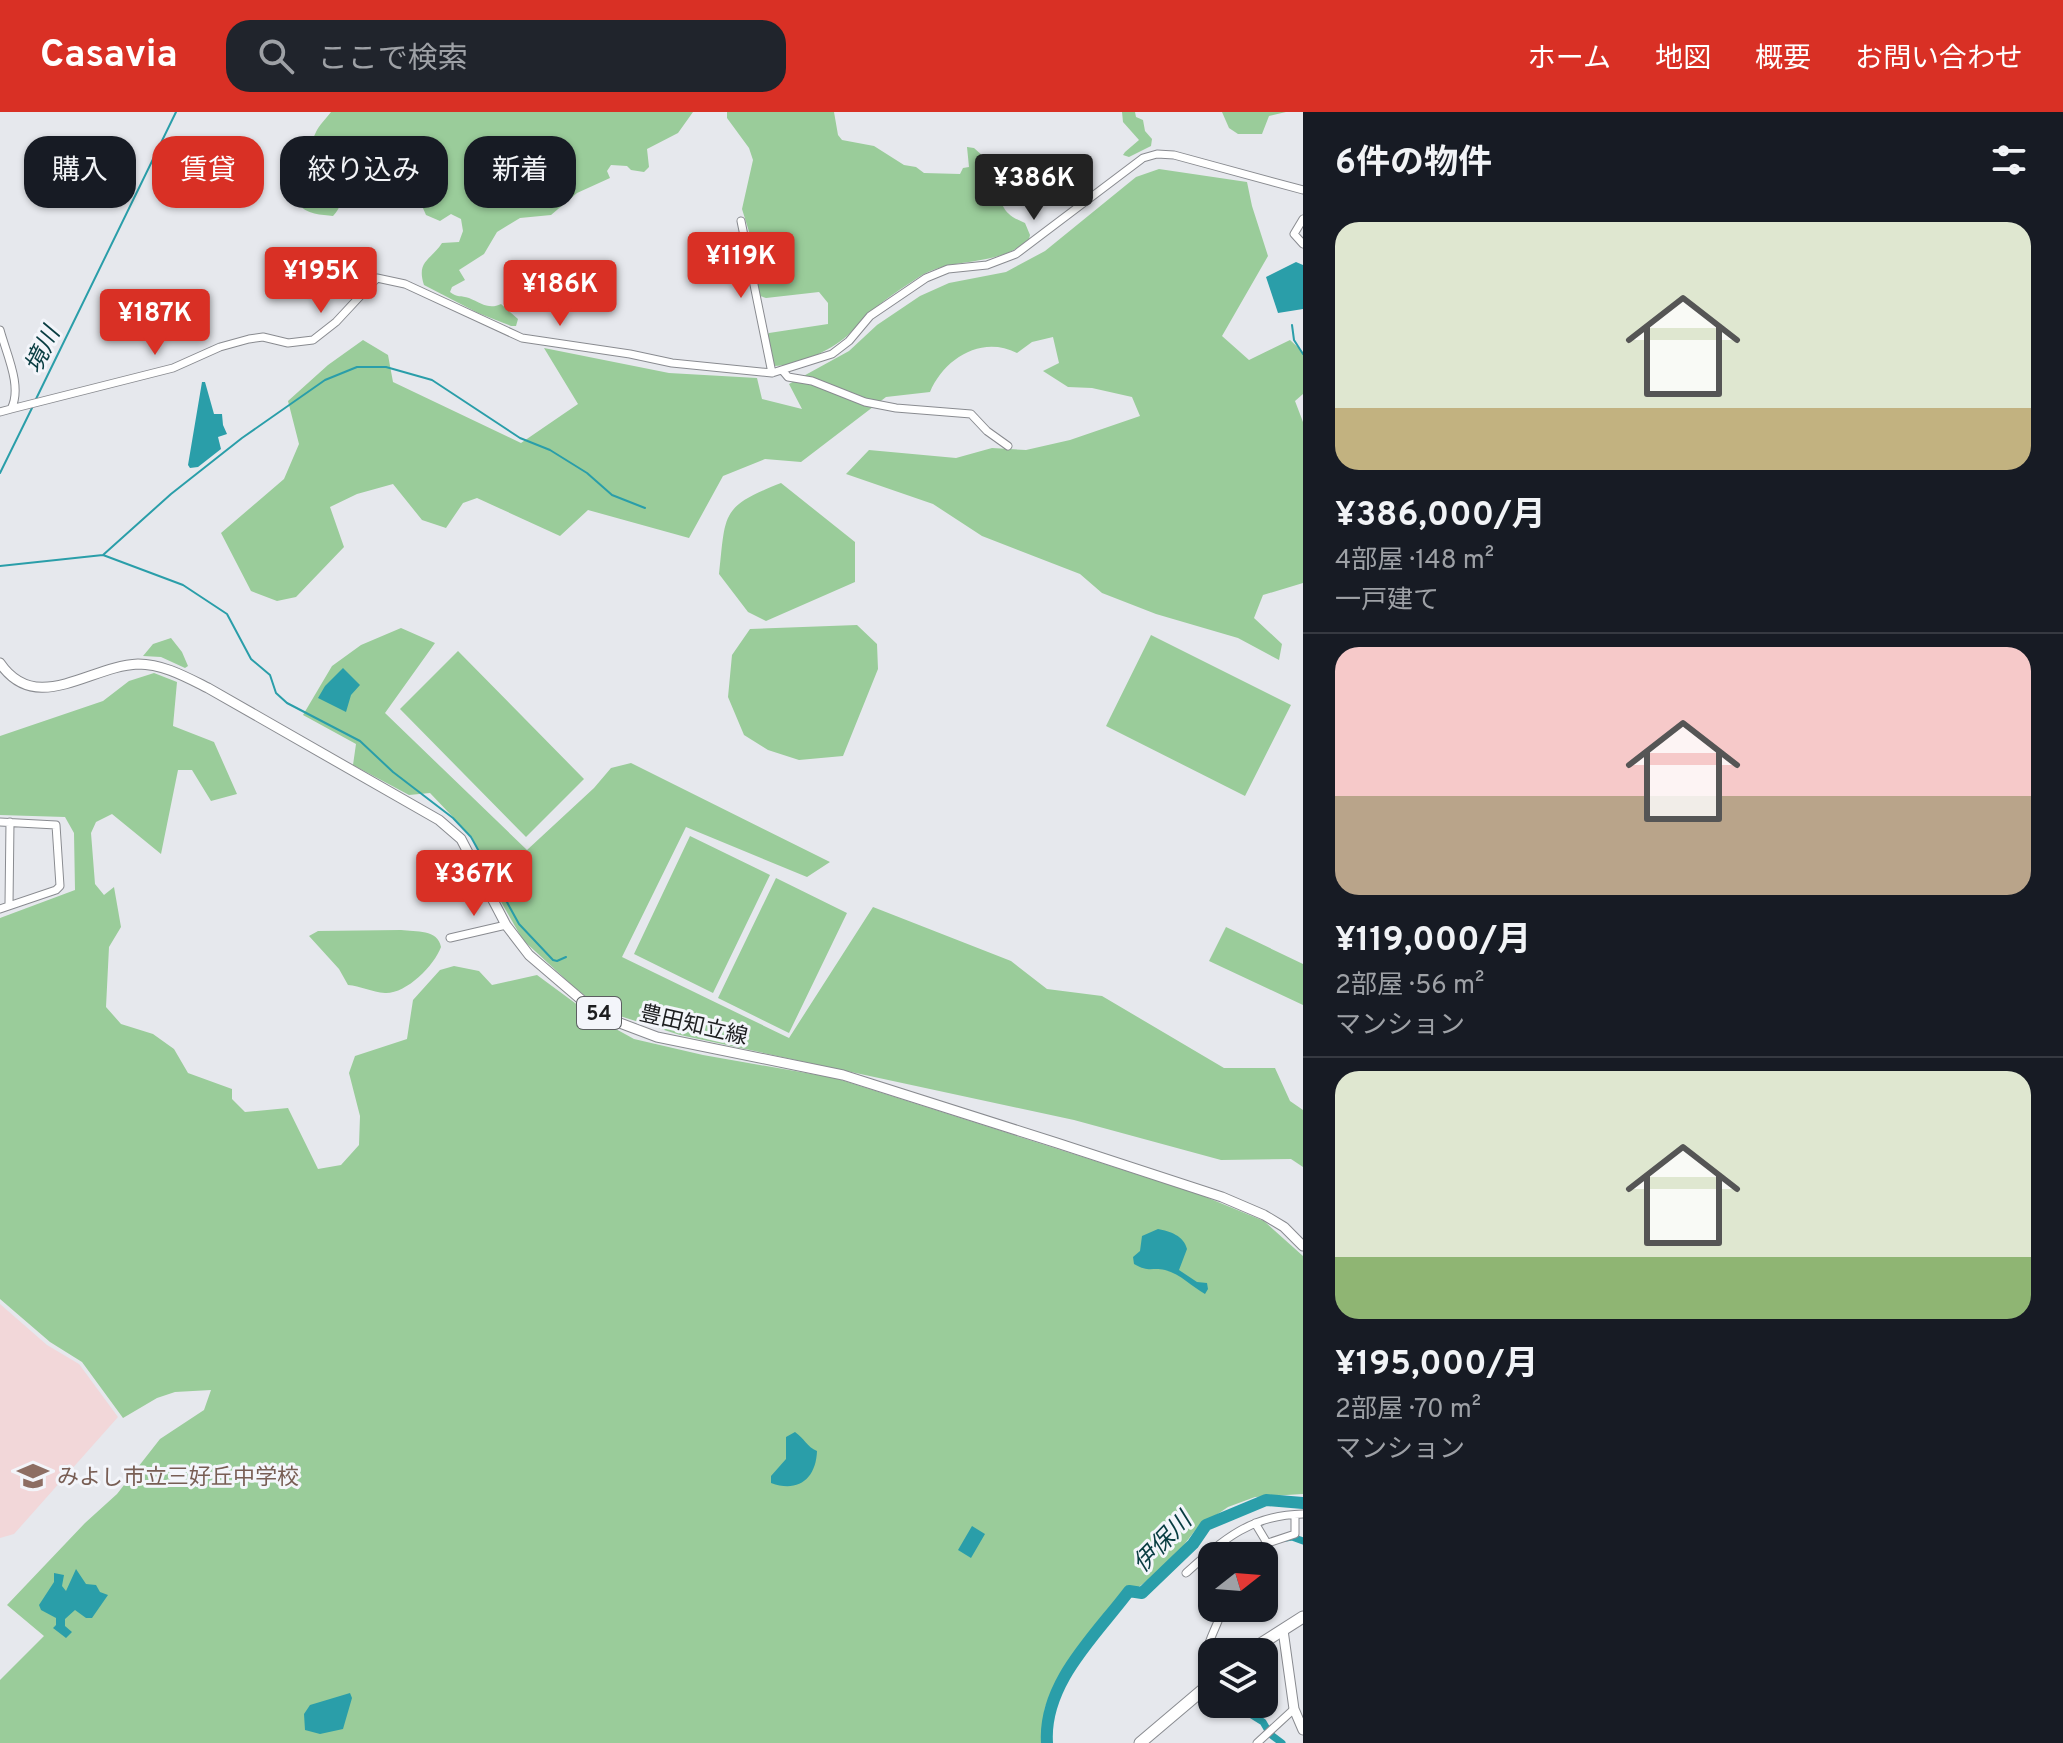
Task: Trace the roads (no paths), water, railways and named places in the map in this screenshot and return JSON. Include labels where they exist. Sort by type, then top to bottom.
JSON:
[{"type":"highway","points":[[1270,1638],[1303,1617]]},
{"type":"highway","points":[[1140,1743],[1198,1694]]},
{"type":"main road","name":"豊田知立線","points":[[0,663],[15,679],[34,687],[51,688],[136,664],[160,667],[208,688],[451,828],[470,854],[506,925],[529,955],[591,1008],[631,1028],[657,1037],[843,1075],[928,1101],[1222,1197],[1284,1227],[1303,1246]]},
{"type":"main road","points":[[1283,1630],[1303,1730]]},
{"type":"street","points":[[0,412],[173,368],[220,347],[249,339],[263,337],[288,343],[313,340],[336,322],[377,278],[405,284],[522,338],[672,363],[772,373],[832,354],[849,341],[870,316],[926,278],[948,269],[987,265],[1016,254],[1143,158],[1157,154],[1174,155],[1303,190]]},
{"type":"street","points":[[1303,219],[1294,234],[1303,244]]},
{"type":"street","points":[[741,221],[772,373]]},
{"type":"street","points":[[0,330],[16,389],[16,400],[11,409]]},
{"type":"street","points":[[783,371],[788,377],[824,385],[865,402],[896,408],[971,414],[1008,446]]},
{"type":"street","points":[[0,822],[56,825],[60,886],[0,909]]},
{"type":"street","points":[[9,904],[4,879],[10,822]]},
{"type":"street","points":[[450,938],[506,925]]},
{"type":"street","points":[[1186,1573],[1225,1538],[1255,1523],[1299,1514],[1295,1534],[1270,1542]]},
{"type":"street","points":[[1255,1523],[1266,1542]]},
{"type":"street","points":[[1257,1743],[1297,1712]]},
{"type":"water","points":[[1296,262],[1303,265],[1303,309],[1278,313],[1266,277]]},
{"type":"water","points":[[202,382],[205,382],[214,414],[222,414],[227,434],[218,437],[221,449],[198,467],[190,468],[188,465]]},
{"type":"water","points":[[343,668],[360,685],[351,695],[346,712],[318,698]]},
{"type":"water","points":[[1158,1229],[1172,1233],[1183,1241],[1187,1249],[1179,1270],[1197,1282],[1207,1283],[1205,1294],[1171,1272],[1134,1264],[1133,1257],[1140,1251],[1142,1236]]},
{"type":"water","points":[[795,1432],[817,1451],[813,1469],[797,1485],[771,1483],[771,1476],[786,1459],[786,1437]]},
{"type":"water","points":[[972,1526],[985,1534],[971,1558],[958,1550]]},
{"type":"water","points":[[76,1569],[86,1584],[96,1585],[100,1592],[108,1595],[92,1618],[86,1618],[75,1610],[65,1619],[65,1626],[72,1632],[66,1638],[53,1628],[56,1618],[41,1610],[39,1605],[54,1582],[54,1573],[64,1575],[62,1586],[66,1591]]},
{"type":"water","points":[[350,1693],[352,1698],[343,1729],[320,1734],[305,1730],[304,1714],[310,1705]]},
{"type":"waterway","name":"境川","points":[[36,399],[176,112]]},
{"type":"waterway","points":[[1292,325],[1294,340],[1303,354]]},
{"type":"waterway","points":[[103,555],[171,494],[242,438],[325,380],[357,367],[386,367],[432,380],[520,438],[550,450],[587,473],[612,495],[645,508]]},
{"type":"waterway","name":"境川","points":[[0,473],[32,408]]},
{"type":"waterway","points":[[0,566],[103,555],[183,585],[227,614],[251,659],[270,675],[276,693],[287,703],[360,741],[393,772],[453,818],[471,837],[519,924],[553,960],[566,957]]},
{"type":"waterway","name":"伊保川","points":[[1047,1743],[1048,1721],[1062,1680],[1129,1591],[1142,1593],[1193,1544],[1206,1525],[1266,1500],[1303,1503]]},
{"type":"waterway","points":[[1286,1538],[1303,1541]]},
{"type":"waterway","points":[[1257,1718],[1282,1743]]},
{"type":"place","name":"みよし市立三好丘中学校","points":[[33,1476]]}]
